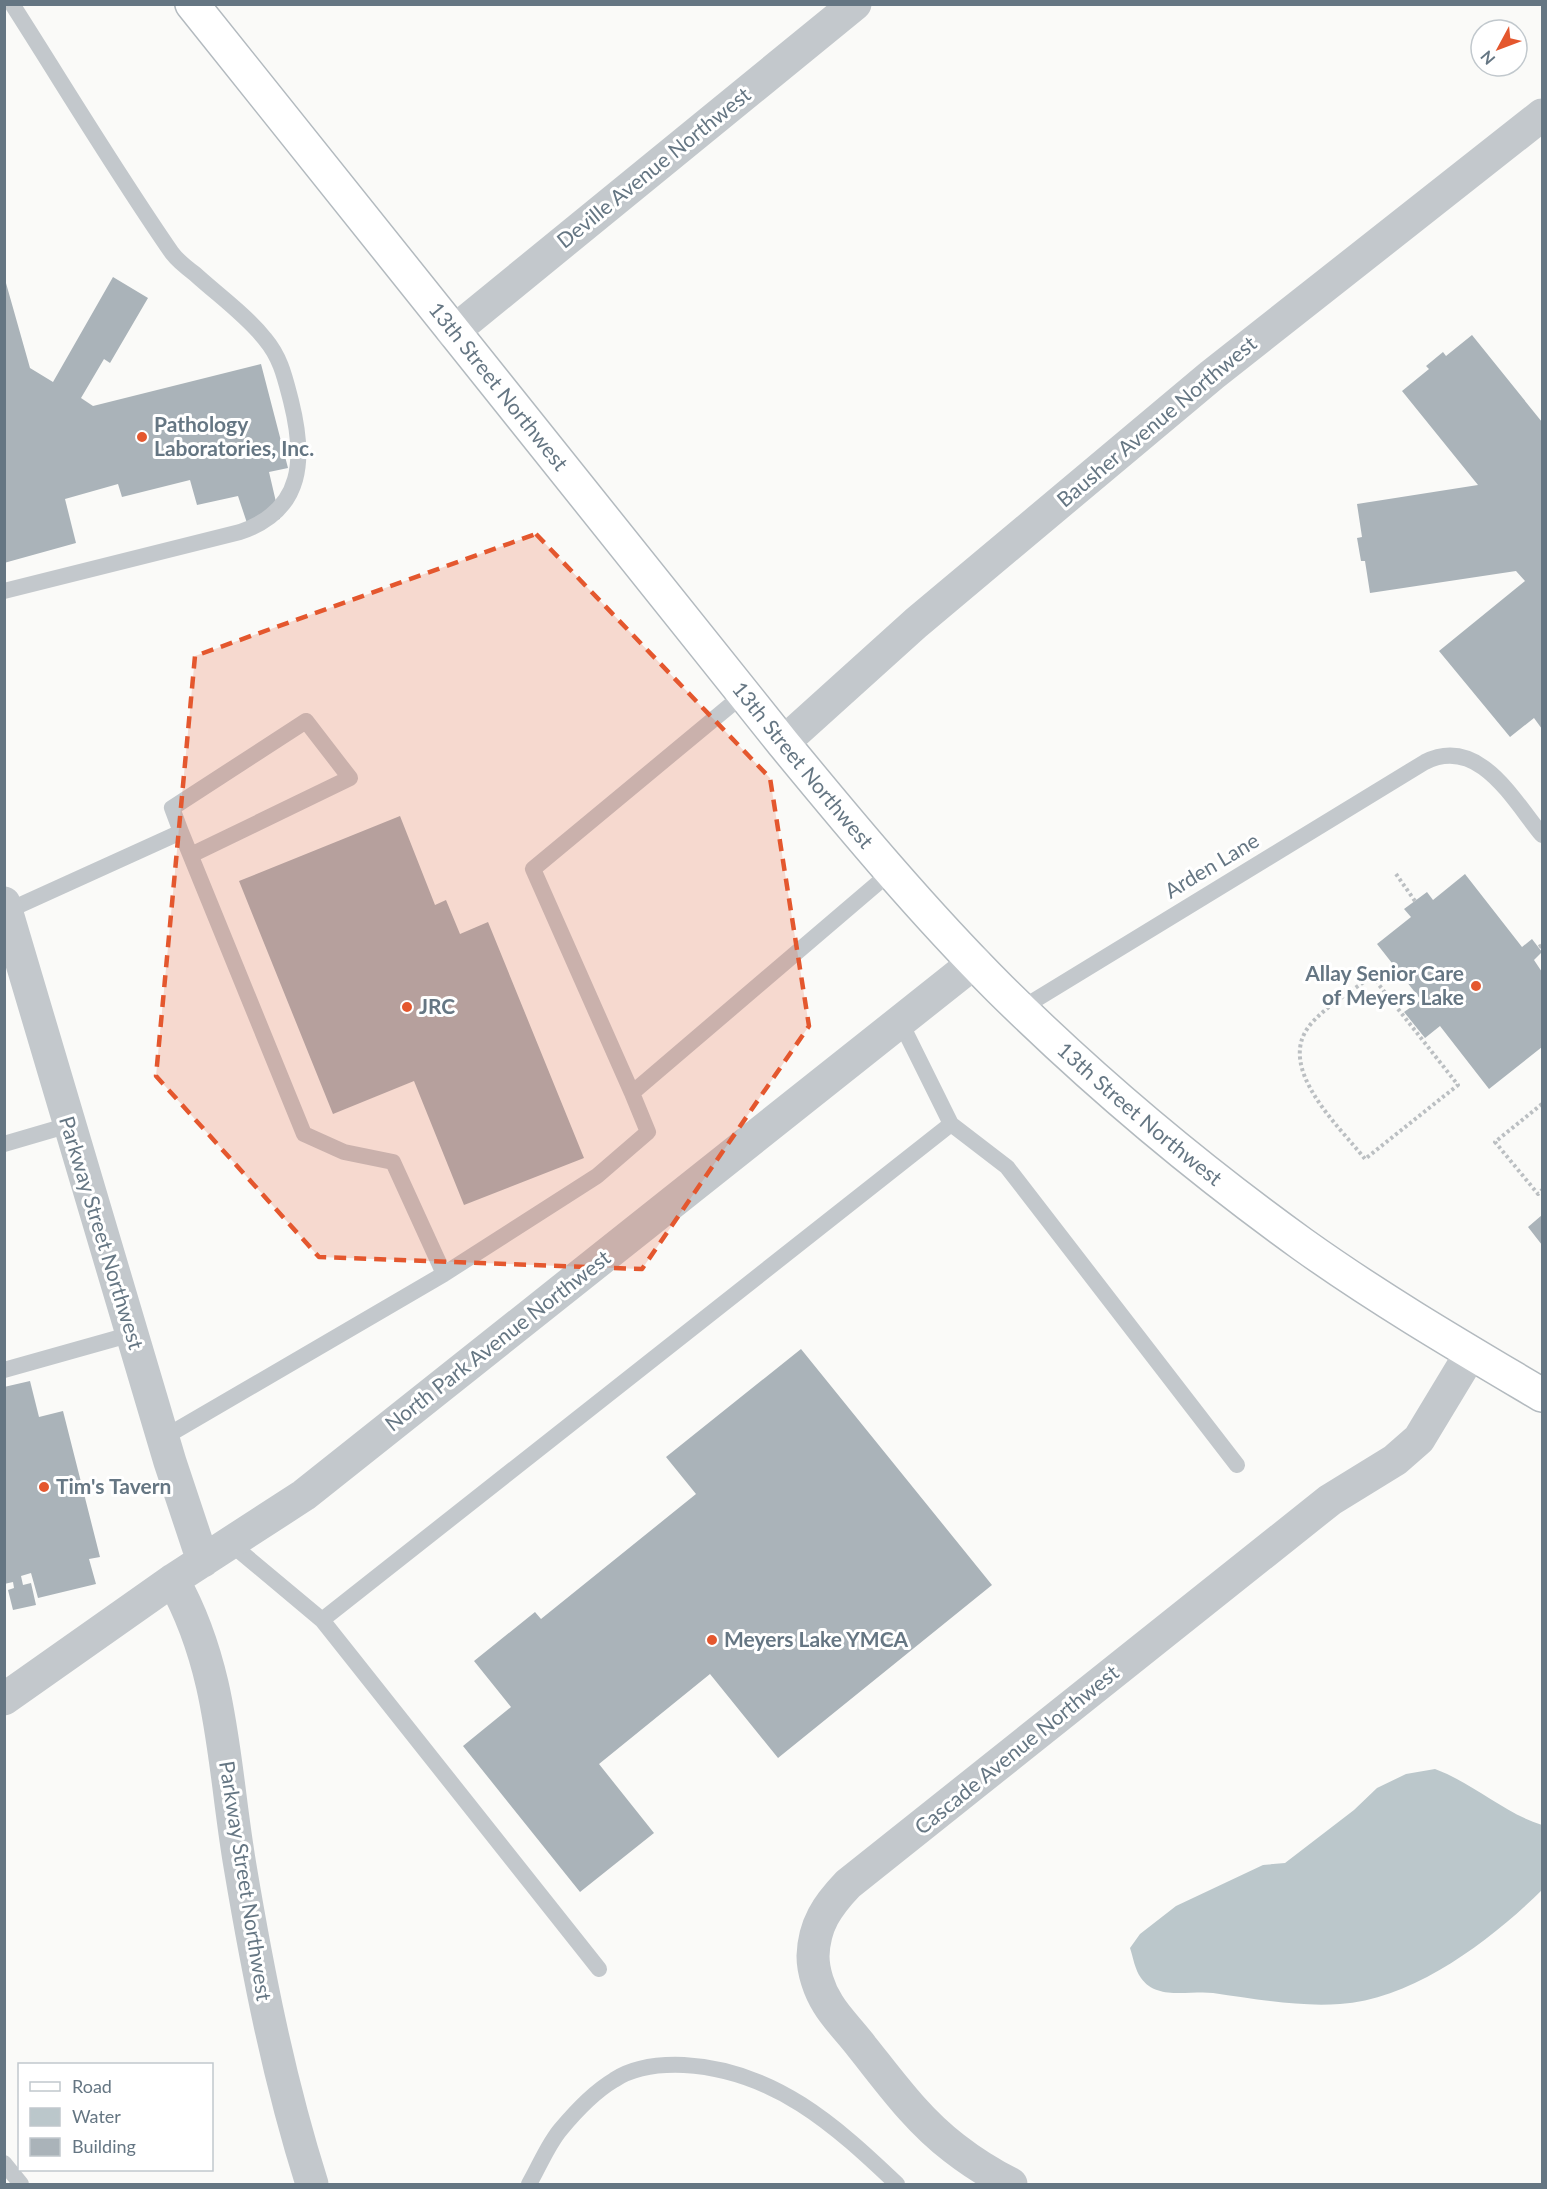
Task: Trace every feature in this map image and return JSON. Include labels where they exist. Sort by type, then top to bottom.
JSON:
[{"type":"main road","name":"13th Street Northwest","points":[[192,4],[783,742],[892,871],[975,962],[1123,1101],[1302,1244],[1471,1353],[1542,1395]]},
{"type":"street","name":"Deville Avenue Northwest","points":[[453,332],[855,4]]},
{"type":"street","name":"Bausher Avenue Northwest","points":[[783,742],[916,623],[1212,375],[1542,115]]},
{"type":"street","name":"Parkway Street Northwest","points":[[6,907],[163,1438],[203,1561]]},
{"type":"street","name":"North Park Avenue Northwest","points":[[4,1699],[52,1662],[304,1495],[975,962]]},
{"type":"street","name":"Cascade Avenue Northwest","points":[[1011,2184],[988,2173],[952,2147],[915,2111],[827,2003],[817,1979],[813,1957],[816,1930],[827,1906],[848,1884],[1330,1500],[1395,1460],[1419,1439],[1471,1353]]},
{"type":"street","name":"Parkway Street Northwest","points":[[173,1580],[190,1610],[214,1684],[239,1864],[272,2038],[312,2184]]},
{"type":"lane","points":[[4,591],[240,531],[262,523],[277,510],[288,494],[297,472],[301,452],[297,425],[278,357],[257,329],[174,256],[12,4]]},
{"type":"lane","points":[[163,1438],[444,1274],[597,1176],[648,1132],[533,869],[744,694]]},
{"type":"lane","points":[[191,855],[350,778],[306,721],[172,807],[181,832],[304,1134],[344,1152],[393,1162],[444,1274]]},
{"type":"lane","name":"Arden Lane","points":[[1022,1008],[1425,762],[1452,753],[1478,762],[1493,775],[1542,835]]},
{"type":"lane","points":[[6,907],[181,832]]},
{"type":"lane","points":[[632,1094],[892,871]]},
{"type":"lane","points":[[900,1021],[951,1124],[1006,1167],[1237,1465]]},
{"type":"lane","points":[[322,1620],[951,1124]]},
{"type":"lane","points":[[4,1144],[69,1125]]},
{"type":"lane","points":[[4,1370],[132,1334]]},
{"type":"lane","points":[[230,1543],[322,1620],[599,1969]]},
{"type":"lane","points":[[529,2184],[559,2131],[595,2094],[615,2079],[639,2069],[665,2064],[715,2067],[759,2080],[808,2108],[864,2153],[897,2184]]},
{"type":"lane","points":[[4,2163],[21,2184]]},
{"type":"path","points":[[1396,874],[1415,901]]},
{"type":"path","points":[[1372,976],[1458,1085],[1365,1159],[1307,1084],[1299,1054],[1309,1026],[1372,976]]},
{"type":"path","points":[[1542,1104],[1495,1142],[1538,1194],[1542,1190]]},
{"type":"highlighted area","points":[[536,534],[770,778],[809,1026],[642,1269],[319,1257],[156,1076],[195,656]]},
{"type":"water","points":[[1435,1769],[1528,1820],[1542,1825],[1542,1890],[1475,1947],[1450,1964],[1396,1991],[1368,2000],[1340,2004],[1292,2003],[1204,1992],[1165,1992],[1156,1990],[1141,1978],[1130,1948],[1140,1934],[1176,1906],[1263,1865],[1285,1863],[1354,1810],[1377,1788],[1406,1774]]},
{"type":"building","name":"Pathology Laboratories, Inc.","points":[[4,276],[30,368],[53,382],[113,277],[148,298],[110,363],[104,359],[81,398],[93,406],[261,364],[288,468],[269,472],[280,519],[248,526],[238,496],[197,505],[190,480],[122,497],[118,484],[65,499],[76,543],[4,563]]},
{"type":"building","points":[[1472,335],[1542,422],[1542,729],[1534,718],[1510,737],[1439,651],[1525,581],[1516,571],[1370,593],[1365,561],[1361,561],[1357,538],[1362,537],[1357,504],[1478,485],[1402,391],[1429,369],[1426,366],[1443,352],[1446,356]]},
{"type":"building","name":"JRC","points":[[400,816],[435,905],[446,900],[460,934],[488,922],[584,1158],[464,1205],[414,1081],[333,1114],[239,881]]},
{"type":"building","name":"Allay Senior Care of Meyers Lake","points":[[1465,874],[1522,947],[1532,939],[1542,952],[1534,960],[1542,972],[1542,1047],[1489,1089],[1440,1026],[1425,1038],[1404,1012],[1421,1000],[1377,944],[1411,917],[1404,909],[1427,892],[1433,900]]},
{"type":"building","points":[[1542,1215],[1542,1245],[1528,1227]]},
{"type":"building","name":"Meyers Lake YMCA","points":[[801,1349],[992,1585],[778,1758],[710,1674],[599,1764],[654,1833],[580,1892],[463,1746],[511,1707],[474,1661],[535,1612],[541,1619],[696,1494],[666,1457]]},
{"type":"building","name":"Tim's Tavern","points":[[30,1381],[39,1417],[63,1411],[100,1557],[89,1559],[96,1584],[38,1598],[31,1573],[21,1576],[23,1585],[31,1583],[36,1605],[13,1610],[8,1590],[14,1588],[13,1582],[4,1584],[4,1387]]},
{"type":"place","name":"Pathology Laboratories, Inc.","points":[[142,437]]},
{"type":"place","name":"Allay Senior Care of Meyers Lake","points":[[1476,986]]},
{"type":"place","name":"JRC","points":[[407,1007]]},
{"type":"place","name":"Tim's Tavern","points":[[44,1487]]},
{"type":"place","name":"Meyers Lake YMCA","points":[[712,1640]]}]
